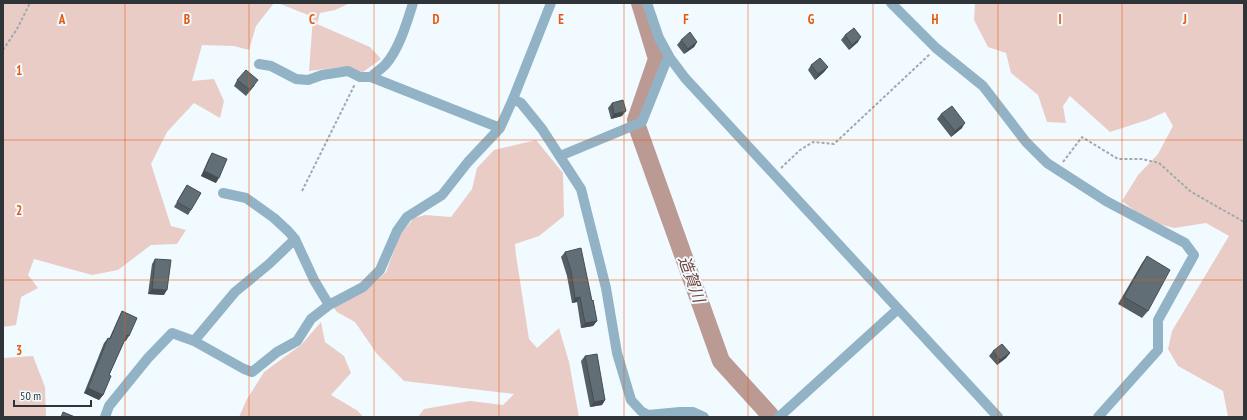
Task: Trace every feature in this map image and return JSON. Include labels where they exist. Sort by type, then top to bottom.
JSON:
[{"type":"street","points":[[370,77],[386,64],[394,51],[405,29],[413,3]]},
{"type":"street","points":[[105,417],[109,406],[123,388],[148,358],[172,333],[194,340],[244,369],[252,372],[277,352],[297,341],[311,319],[329,305],[363,287],[380,270],[397,231],[407,217],[442,194],[468,162],[500,128],[551,3]]},
{"type":"street","points":[[647,3],[659,38],[670,58],[686,78],[998,417]]},
{"type":"street","points":[[891,3],[936,48],[983,86],[1026,142],[1047,163],[1106,201],[1185,243],[1194,255],[1158,320],[1158,350],[1098,417]]},
{"type":"street","points":[[560,156],[642,122],[666,62],[670,58]]},
{"type":"street","points":[[259,64],[271,66],[296,78],[308,80],[322,75],[348,71],[360,77],[370,77],[500,128]]},
{"type":"street","points":[[513,99],[521,103],[542,129],[581,189],[606,288],[617,353],[632,400],[641,411],[648,415],[693,412],[704,417]]},
{"type":"street","points":[[224,193],[246,198],[274,218],[294,240],[314,280],[329,305]]},
{"type":"street","points":[[194,340],[235,292],[270,264],[294,240]]},
{"type":"street","points":[[779,417],[898,309]]},
{"type":"path","points":[[3,50],[17,29],[30,3]]},
{"type":"path","points":[[774,174],[800,150],[813,142],[834,144],[936,48]]},
{"type":"path","points":[[302,191],[357,80],[360,77]]},
{"type":"path","points":[[1057,170],[1082,137],[1118,160],[1142,160],[1159,163],[1190,191],[1244,222]]},
{"type":"shaded area","points":[[3,3],[274,3],[256,26],[249,50],[234,46],[202,45],[192,81],[214,79],[224,101],[220,118],[194,103],[167,132],[151,164],[171,226],[186,230],[177,244],[151,245],[118,270],[92,275],[34,259],[28,275],[38,288],[21,297],[16,325],[3,327]]},
{"type":"shaded area","points":[[278,3],[350,3],[335,10],[320,13],[317,24],[370,47],[381,59],[363,72],[342,67],[309,71],[313,17]]},
{"type":"shaded area","points":[[975,3],[1244,3],[1244,417],[1228,417],[1223,391],[1178,366],[1168,349],[1172,331],[1229,236],[1206,223],[1174,228],[1148,221],[1122,201],[1138,175],[1158,154],[1173,126],[1165,112],[1147,120],[1110,132],[1070,96],[1063,106],[1066,123],[1047,122],[1038,95],[1011,73],[1006,53],[988,47],[974,20]]},
{"type":"shaded area","points":[[536,140],[563,173],[564,216],[539,236],[515,244],[529,339],[537,348],[559,328],[569,362],[579,417],[418,417],[424,409],[470,401],[503,405],[514,394],[404,381],[377,354],[355,322],[337,312],[334,308],[374,283],[386,272],[400,235],[414,218],[425,215],[451,217],[472,189],[477,168],[494,150]]},
{"type":"shaded area","points":[[321,322],[325,342],[344,356],[351,373],[331,395],[358,411],[363,417],[239,417],[247,399],[264,372],[301,345]]},
{"type":"shaded area","points":[[33,356],[45,387],[46,417],[3,417],[3,358]]},
{"type":"building","points":[[854,28],[861,37],[852,45],[845,35]]},
{"type":"building","points":[[690,32],[697,42],[688,49],[681,40]]},
{"type":"building","points":[[820,58],[828,67],[818,74],[811,65]]},
{"type":"building","points":[[246,70],[258,80],[250,90],[237,80]]},
{"type":"building","points":[[623,100],[626,111],[614,114],[612,103]]},
{"type":"building","points":[[952,106],[965,123],[955,131],[941,114]]},
{"type":"building","points":[[212,153],[227,159],[219,178],[204,171]]},
{"type":"building","points":[[187,185],[201,193],[191,210],[177,202]]},
{"type":"building","points":[[581,248],[597,321],[585,323],[580,297],[575,298],[571,271],[565,252]]},
{"type":"building","points":[[1147,256],[1170,270],[1148,311],[1124,297]]},
{"type":"building","points":[[155,259],[171,260],[167,290],[152,289]]},
{"type":"building","points":[[122,311],[137,318],[129,336],[127,335],[109,375],[111,376],[103,395],[88,388],[108,338],[110,339]]},
{"type":"building","points":[[1002,344],[1010,353],[1000,360],[993,351]]},
{"type":"building","points":[[597,354],[605,400],[594,402],[585,356]]},
{"type":"building","points":[[63,412],[75,417],[61,417]]},
{"type":"waterway","name":"造賀川","points":[[636,120],[657,59],[640,3]]},
{"type":"waterway","name":"造賀川","points":[[638,129],[721,361],[770,415]]}]
